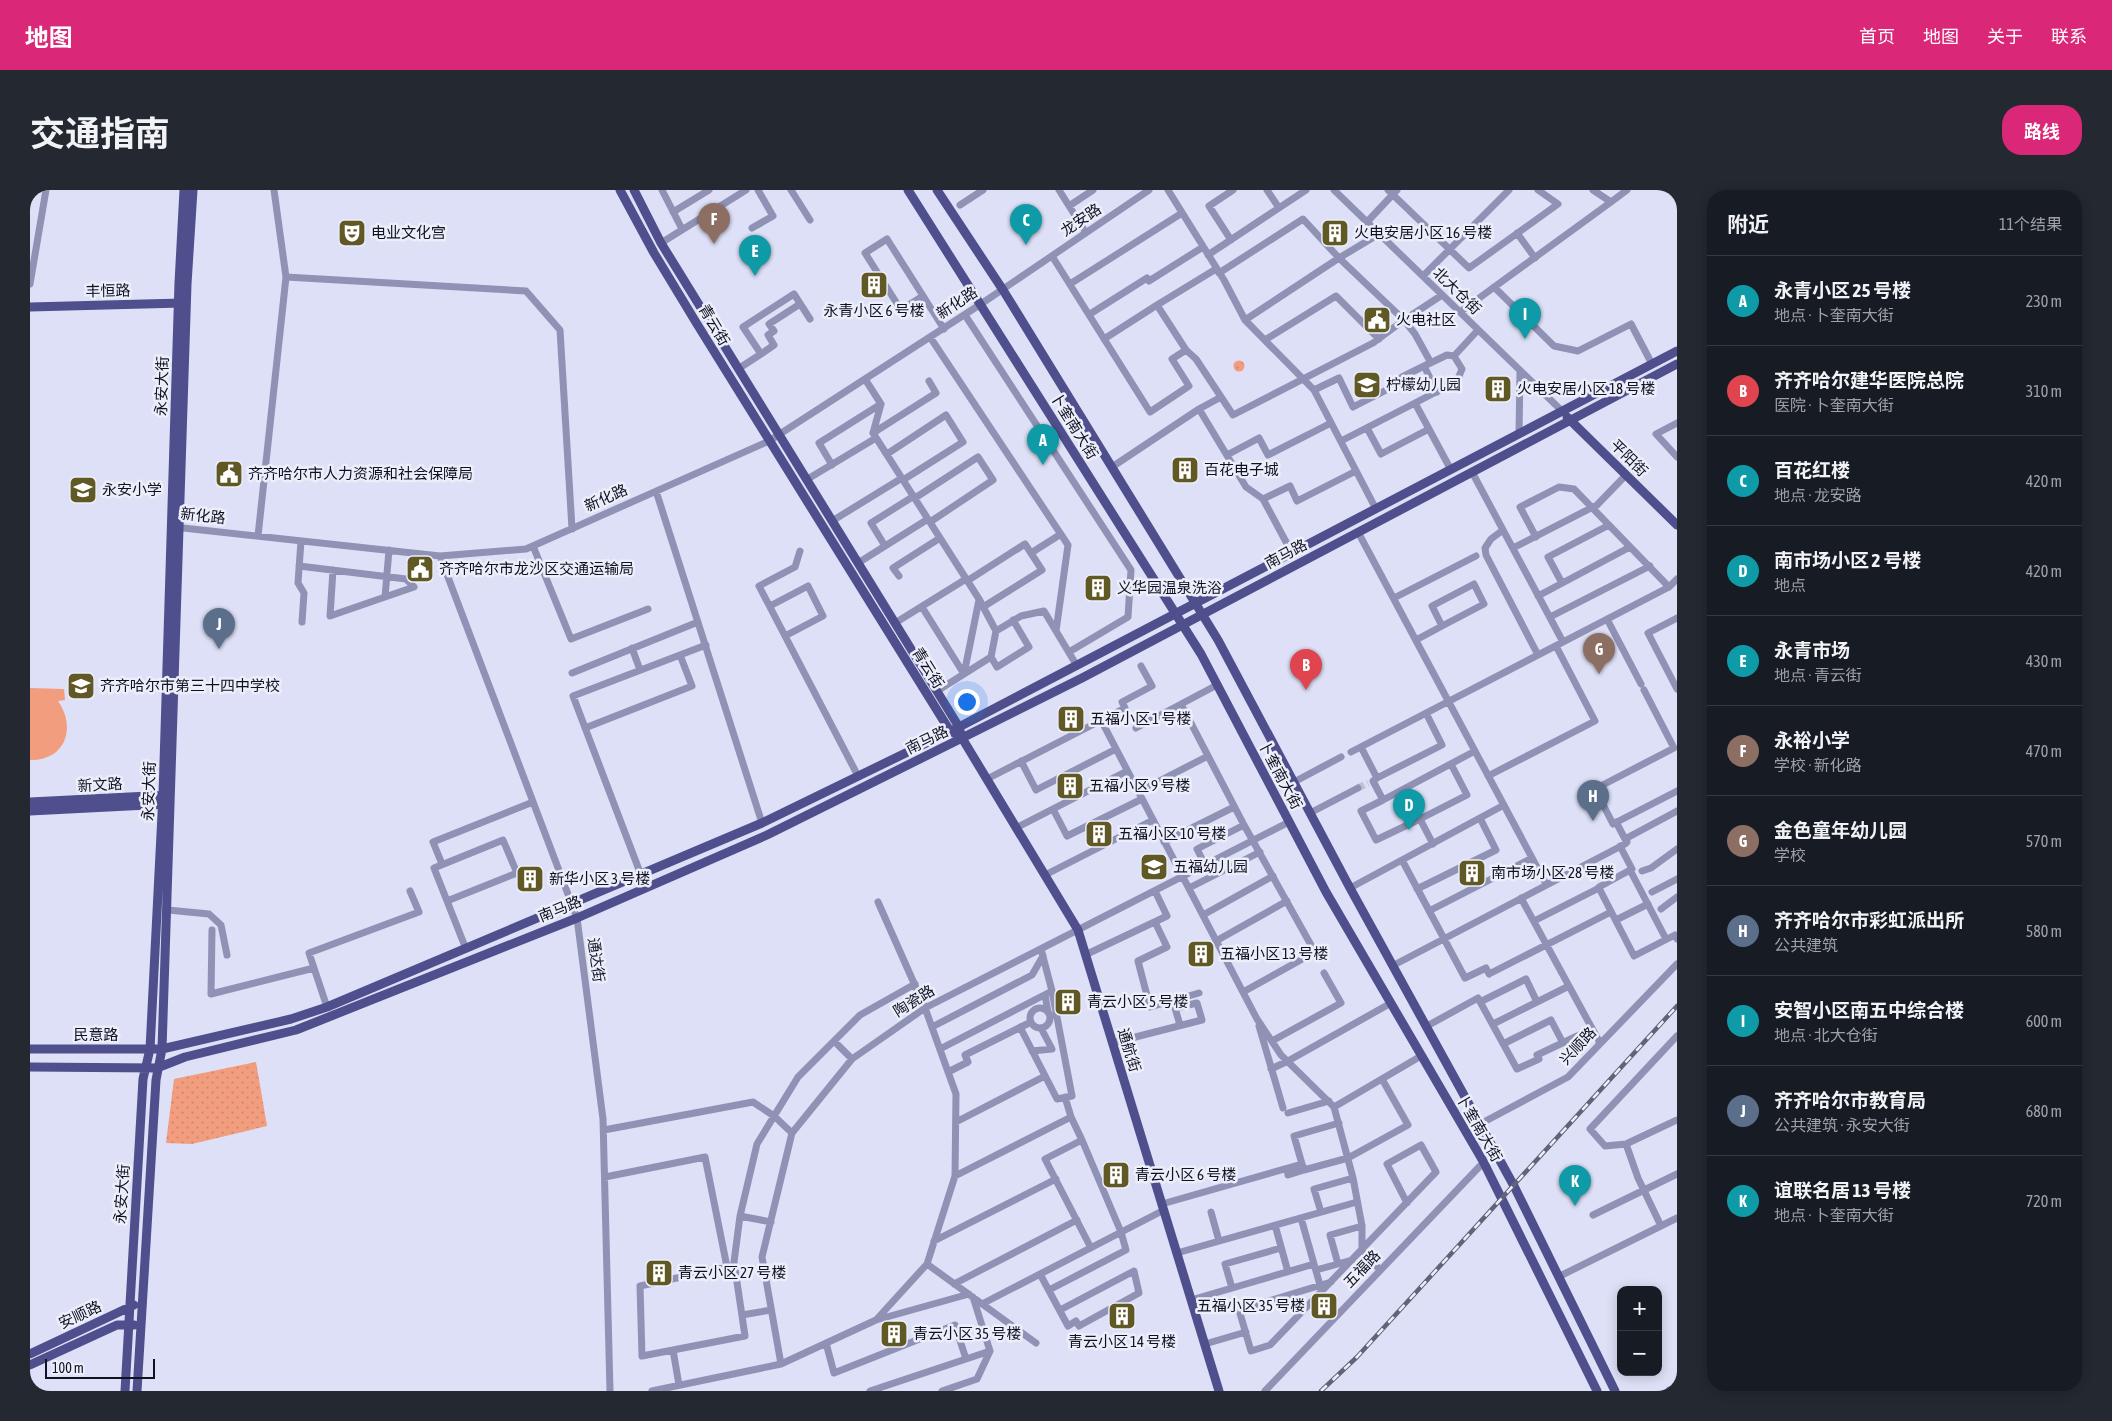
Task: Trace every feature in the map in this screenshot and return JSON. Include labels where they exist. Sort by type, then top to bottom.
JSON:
[{"type":"main road","name":"永安大街","points":[[125,1391],[143,1080],[150,1049],[167,800],[184,190]]},
{"type":"main road","name":"永安大街","points":[[182,303],[193,190]]},
{"type":"main road","name":"青云街","points":[[620,190],[654,253],[769,441],[950,731],[962,738]]},
{"type":"main road","name":"青云街","points":[[634,190],[661,243],[960,727],[962,738]]},
{"type":"main road","name":"卜奎南大街","points":[[908,190],[1183,624],[1326,892],[1499,1191],[1597,1391]]},
{"type":"main road","name":"卜奎南大街","points":[[936,190],[1003,290],[1202,614],[1480,1124],[1560,1276],[1615,1391]]},
{"type":"main road","name":"丰恒路","points":[[30,306],[182,303]]},
{"type":"main road","name":"南马路","points":[[162,1049],[291,1020],[327,1007],[762,823],[960,727],[1677,351]]},
{"type":"main road","name":"南马路","points":[[157,1068],[184,1058],[296,1030],[577,918],[767,835],[962,738],[1183,624],[1677,364]]},
{"type":"main road","name":"平阳街","points":[[1562,411],[1677,525]]},
{"type":"main road","name":"通航街","points":[[962,738],[1078,930],[1219,1391]]},
{"type":"main road","name":"永安大街","points":[[137,1391],[141,1302],[157,1068],[162,1049],[168,910],[167,800]]},
{"type":"main road","name":"新文路","points":[[30,802],[167,800]]},
{"type":"main road","name":"新文路","points":[[30,811],[167,800]]},
{"type":"main road","name":"民意路","points":[[30,1049],[162,1049]]},
{"type":"main road","points":[[30,1067],[157,1068]]},
{"type":"main road","name":"安顺路","points":[[30,1354],[141,1302]]},
{"type":"main road","name":"安顺路","points":[[30,1365],[117,1325],[140,1325]]},
{"type":"main road","points":[[1670,1391],[1677,1388]]},
{"type":"street","points":[[30,284],[46,190]]},
{"type":"street","points":[[258,536],[286,278],[274,190]]},
{"type":"street","points":[[662,190],[682,229]]},
{"type":"street","points":[[673,212],[708,190]]},
{"type":"street","points":[[661,243],[746,190]]},
{"type":"street","points":[[752,228],[773,216],[758,190]]},
{"type":"street","points":[[791,190],[810,220]]},
{"type":"street","points":[[960,205],[983,190]]},
{"type":"street","points":[[1059,190],[1086,233]]},
{"type":"street","points":[[1069,206],[1094,190]]},
{"type":"street","name":"龙安路","points":[[1003,290],[1148,190]]},
{"type":"street","points":[[1168,190],[1218,271],[1245,320],[1314,390],[1376,509]]},
{"type":"street","points":[[1231,240],[1209,206],[1233,190]]},
{"type":"street","points":[[1268,190],[1279,208]]},
{"type":"street","points":[[1208,255],[1306,190]]},
{"type":"street","name":"北大仓街","points":[[1334,190],[1562,411]]},
{"type":"street","points":[[1423,276],[1509,190]]},
{"type":"street","points":[[1367,222],[1393,192],[1469,268],[1558,204],[1538,190]]},
{"type":"street","points":[[1593,190],[1611,202]]},
{"type":"street","points":[[1460,312],[1627,190]]},
{"type":"street","points":[[1070,284],[1182,213]]},
{"type":"street","points":[[1104,339],[1157,305],[1218,271],[1303,219],[1338,258],[1404,320],[1415,334],[1437,392]]},
{"type":"street","points":[[1517,233],[1535,258]]},
{"type":"street","points":[[1245,320],[1338,258],[1379,234]]},
{"type":"street","points":[[923,296],[901,310],[865,253],[887,239],[944,328]]},
{"type":"street","points":[[1090,314],[1147,278],[1149,281],[1203,247]]},
{"type":"street","points":[[1052,256],[1150,412],[1190,386],[1172,359],[1186,350]]},
{"type":"street","points":[[286,278],[526,291],[560,330],[572,528]]},
{"type":"street","points":[[1494,287],[1554,346],[1578,351],[1631,324],[1652,364]]},
{"type":"street","name":"新化路","points":[[176,527],[440,556],[526,549],[769,441],[1003,290]]},
{"type":"street","points":[[760,354],[743,328],[794,294],[810,319]]},
{"type":"street","points":[[1157,305],[1186,350],[1196,359],[1234,415],[1379,339],[1442,295]]},
{"type":"street","points":[[1265,340],[1336,296],[1379,339]]},
{"type":"street","points":[[769,324],[800,304]]},
{"type":"street","points":[[738,369],[774,345],[768,335],[774,331],[762,315]]},
{"type":"street","points":[[964,315],[1132,570],[1128,617],[1069,652]]},
{"type":"street","points":[[1454,356],[1478,330]]},
{"type":"street","points":[[930,337],[1068,545],[1056,631]]},
{"type":"street","points":[[1314,390],[1339,378],[1353,407],[1404,382],[1402,377],[1447,355],[1454,356]]},
{"type":"street","points":[[1341,442],[1457,382],[1462,370],[1454,356]]},
{"type":"street","points":[[1519,434],[1520,371]]},
{"type":"street","points":[[865,379],[881,404],[875,435],[967,580],[996,631],[991,657],[997,667],[1029,647],[1013,620]]},
{"type":"street","points":[[806,480],[832,465],[936,393],[929,381]]},
{"type":"street","points":[[1112,467],[1199,409],[1221,397]]},
{"type":"street","points":[[1415,403],[1451,470]]},
{"type":"street","points":[[832,465],[819,442],[881,404]]},
{"type":"street","points":[[1199,409],[1246,486],[1264,499],[1292,553]]},
{"type":"street","points":[[832,521],[964,442],[946,415],[886,454]]},
{"type":"street","points":[[1227,455],[1259,438],[1268,455],[1331,423]]},
{"type":"street","points":[[1677,423],[1656,434],[1674,449],[1677,457]]},
{"type":"street","points":[[1367,428],[1381,454],[1429,429]]},
{"type":"street","points":[[858,563],[993,480],[978,457],[871,523],[885,546]]},
{"type":"street","points":[[1264,499],[1290,486],[1297,501],[1356,471]]},
{"type":"street","points":[[1472,472],[1563,642]]},
{"type":"street","points":[[1513,548],[1598,505],[1626,475]]},
{"type":"street","points":[[1536,537],[1520,507],[1559,487],[1574,489],[1669,587]]},
{"type":"street","points":[[656,491],[762,823]]},
{"type":"street","points":[[1562,583],[1548,557],[1609,525]]},
{"type":"street","points":[[1503,530],[1491,539],[1485,548],[1486,554],[1538,655]]},
{"type":"street","points":[[1358,532],[1546,884]]},
{"type":"street","points":[[1031,553],[1060,534]]},
{"type":"street","points":[[899,576],[894,568],[940,538]]},
{"type":"street","points":[[301,541],[298,583],[304,593],[302,622]]},
{"type":"street","points":[[895,623],[1025,544],[1042,570],[983,607]]},
{"type":"street","points":[[533,546],[572,639],[648,609]]},
{"type":"street","points":[[1538,596],[1630,547]]},
{"type":"street","points":[[385,597],[390,550]]},
{"type":"street","points":[[800,551],[795,567],[759,586],[858,776]]},
{"type":"street","name":"通达街","points":[[440,556],[577,918],[604,1130],[610,1391]]},
{"type":"street","points":[[1394,598],[1476,556]]},
{"type":"street","points":[[300,566],[387,576],[406,579],[414,587],[330,616],[333,570]]},
{"type":"street","points":[[1550,617],[1650,566]]},
{"type":"street","points":[[1351,752],[1669,587],[1677,579]]},
{"type":"street","points":[[1416,640],[1484,604],[1474,584],[1432,606],[1442,626]]},
{"type":"street","points":[[770,606],[808,586],[823,616],[785,636]]},
{"type":"street","points":[[964,674],[979,600]]},
{"type":"street","points":[[922,607],[964,674]]},
{"type":"street","points":[[996,631],[1021,616],[1044,611],[1077,666]]},
{"type":"street","points":[[1677,618],[1648,633],[1677,689]]},
{"type":"street","points":[[1607,619],[1676,747],[1595,789],[1613,824],[1677,791]]},
{"type":"street","points":[[572,673],[698,622]]},
{"type":"street","points":[[641,875],[573,696],[706,645]]},
{"type":"street","points":[[1488,776],[1594,721],[1556,646]]},
{"type":"street","points":[[632,648],[640,670]]},
{"type":"street","points":[[585,728],[692,686],[680,655]]},
{"type":"street","points":[[937,691],[991,657]]},
{"type":"street","points":[[987,779],[1125,708],[1122,702],[1152,686],[1141,666]]},
{"type":"street","points":[[1136,728],[1217,685]]},
{"type":"street","points":[[1181,704],[1252,841],[1260,852],[1315,953],[1243,992]]},
{"type":"street","points":[[1373,781],[1442,745],[1426,713]]},
{"type":"street","points":[[1101,720],[1257,1019],[1288,1062],[1334,1107],[1358,1202],[1362,1226],[1362,1250],[1380,1270]]},
{"type":"street","points":[[1361,747],[1373,781],[1383,800]]},
{"type":"street","points":[[1021,761],[1036,790],[1116,750]]},
{"type":"street","points":[[1451,764],[1467,795],[1376,840],[1361,811],[1475,751]]},
{"type":"street","points":[[1053,809],[1067,836],[1208,756]]},
{"type":"street","points":[[1294,782],[1341,757]]},
{"type":"street","points":[[1016,828],[1127,771]]},
{"type":"street","points":[[1310,813],[1358,788]]},
{"type":"street","points":[[1404,789],[1433,844]]},
{"type":"street","points":[[442,864],[433,842],[533,802]]},
{"type":"street","points":[[1350,888],[1504,805]]},
{"type":"street","points":[[1164,842],[1234,806]]},
{"type":"street","points":[[1625,839],[1677,811]]},
{"type":"street","points":[[1417,889],[1496,850],[1480,818]]},
{"type":"street","points":[[1044,875],[1153,820]]},
{"type":"street","name":"陶瓷路","points":[[781,1364],[762,1258],[792,1133],[852,1059],[925,1008],[1042,953],[1078,930],[1289,822]]},
{"type":"street","points":[[1394,965],[1627,842],[1616,822]]},
{"type":"street","points":[[1205,865],[1197,849],[1244,825]]},
{"type":"street","points":[[447,901],[517,873],[504,840],[434,868],[447,901],[466,948]]},
{"type":"street","points":[[1620,846],[1632,869],[1630,870],[1666,939]]},
{"type":"street","points":[[1642,871],[1651,868],[1677,849]]},
{"type":"street","points":[[1189,888],[1260,852]]},
{"type":"street","points":[[1429,911],[1532,858]]},
{"type":"street","points":[[1402,860],[1465,978],[1486,968],[1488,974],[1611,912]]},
{"type":"street","points":[[1599,887],[1630,870]]},
{"type":"street","points":[[1203,915],[1273,876]]},
{"type":"street","points":[[1652,892],[1677,879]]},
{"type":"street","points":[[1534,921],[1599,888],[1634,956],[1675,935],[1677,939]]},
{"type":"street","points":[[1085,955],[1167,916],[1155,891]]},
{"type":"street","points":[[327,1007],[309,953],[419,912],[410,892]]},
{"type":"street","points":[[1661,909],[1677,897]]},
{"type":"street","points":[[1521,898],[1600,1043]]},
{"type":"street","points":[[1216,941],[1287,901]]},
{"type":"street","points":[[876,1320],[927,1264],[955,1176],[956,1122],[956,1094],[925,1008],[878,902]]},
{"type":"street","points":[[1616,920],[1648,904]]},
{"type":"street","points":[[168,910],[209,914],[221,925],[227,955]]},
{"type":"street","points":[[1156,922],[1167,947],[1138,961],[1150,1007],[1199,993]]},
{"type":"street","points":[[212,930],[211,994],[314,968]]},
{"type":"street","points":[[1020,1027],[1057,1099],[1072,1096],[1042,953]]},
{"type":"street","points":[[932,1027],[1032,975],[1042,953]]},
{"type":"street","name":"兴顺路","points":[[1480,1124],[1568,1078],[1677,964]]},
{"type":"street","points":[[1272,1041],[1341,1004],[1324,973]]},
{"type":"street","points":[[1480,1002],[1526,979],[1537,1002]]},
{"type":"street","points":[[731,1266],[740,1216],[757,1144],[798,1077],[860,1015],[914,984]]},
{"type":"street","points":[[1493,1024],[1569,986]]},
{"type":"street","points":[[1041,1028],[1049,1022],[1049,993]]},
{"type":"street","points":[[940,1049],[1049,993]]},
{"type":"street","points":[[1427,1026],[1478,998],[1517,1069],[1539,1058],[1537,1055],[1592,1029]]},
{"type":"street","points":[[1271,1069],[1288,1062],[1391,1003]]},
{"type":"street","points":[[1030,1022],[1031,1013],[1036,1008],[1042,1008],[1048,1012]]},
{"type":"street","points":[[1257,1019],[1285,1110],[1329,1101]]},
{"type":"street","points":[[1503,1044],[1552,1020],[1563,1043]]},
{"type":"street","points":[[948,1072],[968,1062],[965,1055],[1030,1022]]},
{"type":"street","points":[[1030,1022],[1041,1028],[1052,1049],[1032,1051]]},
{"type":"street","points":[[1112,1043],[1180,1025]]},
{"type":"street","points":[[1677,1036],[1590,1129],[1605,1146],[1626,1144],[1677,1120]]},
{"type":"street","points":[[834,1041],[852,1059]]},
{"type":"street","points":[[1334,1107],[1422,1056]]},
{"type":"street","points":[[956,1122],[1045,1076]]},
{"type":"street","points":[[982,1304],[1121,1232],[1163,1207],[1286,1169],[1348,1158],[1408,1125],[1382,1079]]},
{"type":"street","points":[[1049,1290],[1126,1250],[1121,1232],[1071,1117],[1065,1097]]},
{"type":"street","points":[[604,1130],[753,1102],[774,1116],[792,1133]]},
{"type":"street","points":[[955,1176],[1071,1117]]},
{"type":"street","points":[[1303,1167],[1294,1136],[1339,1123]]},
{"type":"street","points":[[1082,1140],[1045,1159],[1091,1248]]},
{"type":"street","points":[[1626,1144],[1644,1190],[1661,1226]]},
{"type":"street","points":[[1331,1282],[1239,1310],[1251,1351],[1270,1345],[1354,1259],[1362,1250],[1407,1203],[1436,1172],[1421,1145],[1387,1164],[1407,1203]]},
{"type":"street","points":[[605,1177],[705,1157],[731,1266],[742,1315],[745,1336],[642,1356],[640,1286],[731,1266]]},
{"type":"street","name":"五福路","points":[[1265,1391],[1480,1166]]},
{"type":"street","points":[[1593,1215],[1677,1174]]},
{"type":"street","points":[[1321,1212],[1314,1189],[1353,1178]]},
{"type":"street","points":[[934,1242],[1056,1179]]},
{"type":"street","points":[[1177,1253],[1358,1202]]},
{"type":"street","points":[[1211,1212],[1220,1241]]},
{"type":"street","points":[[740,1216],[771,1222]]},
{"type":"street","points":[[1301,1218],[1320,1285]]},
{"type":"street","points":[[1560,1276],[1677,1218]]},
{"type":"street","points":[[954,1284],[1077,1220]]},
{"type":"street","points":[[1275,1225],[1288,1272]]},
{"type":"street","points":[[1338,1264],[1330,1235],[1362,1226]]},
{"type":"street","points":[[1232,1288],[1225,1264],[1281,1248]]},
{"type":"street","points":[[1191,1300],[1288,1272],[1338,1264],[1354,1259]]},
{"type":"street","points":[[927,1264],[1036,1343]]},
{"type":"street","points":[[1040,1274],[1068,1326],[1076,1321],[1078,1326],[1139,1294],[1134,1271],[1060,1310]]},
{"type":"street","points":[[652,1391],[670,1389],[679,1385],[781,1364],[876,1320],[971,1296]]},
{"type":"street","points":[[942,1391],[977,1379],[990,1351],[971,1296]]},
{"type":"street","points":[[742,1315],[771,1310]]},
{"type":"street","points":[[826,1343],[834,1373],[954,1325],[966,1359]]},
{"type":"street","points":[[1205,1344],[1246,1332]]},
{"type":"street","points":[[673,1350],[679,1385]]},
{"type":"street","points":[[870,1391],[990,1351]]},
{"type":"shaded area","points":[[1239,360],[1245,366],[1239,372],[1233,366]]},
{"type":"shaded area","points":[[30,688],[64,689],[65,700],[58,701],[64,711],[67,732],[59,749],[52,755],[42,759],[30,760]]},
{"type":"shaded area","points":[[256,1062],[267,1126],[192,1144],[166,1143],[174,1079]]},
{"type":"tunnel","points":[[1358,788],[1368,783]]},
{"type":"railway","points":[[1321,1391],[1357,1357],[1677,1006]]},
{"type":"place","name":"电业文化宫","points":[[352,233]]},
{"type":"place","name":"火电安居小区 16 号楼","points":[[1335,233]]},
{"type":"place","name":"永裕小学","points":[[714,244]]},
{"type":"place","name":"百花红楼","points":[[1026,245]]},
{"type":"place","name":"永青市场","points":[[755,276]]},
{"type":"place","name":"永青小区 6 号楼","points":[[874,285]]},
{"type":"place","name":"火电社区","points":[[1377,320]]},
{"type":"place","name":"安智小区南五中综合楼","points":[[1525,339]]},
{"type":"place","name":"柠檬幼儿园","points":[[1367,385]]},
{"type":"place","name":"火电安居小区 18 号楼","points":[[1498,389]]},
{"type":"place","name":"永青小区 25 号楼","points":[[1043,465]]},
{"type":"place","name":"百花电子城","points":[[1185,470]]},
{"type":"place","name":"齐齐哈尔市人力资源和社会保障局","points":[[229,474]]},
{"type":"place","name":"永安小学","points":[[83,490]]},
{"type":"place","name":"齐齐哈尔市龙沙区交通运输局","points":[[420,569]]},
{"type":"place","name":"义华园温泉洗浴","points":[[1098,588]]},
{"type":"place","name":"齐齐哈尔市教育局","points":[[219,649]]},
{"type":"place","name":"金色童年幼儿园","points":[[1599,674]]},
{"type":"place","name":"齐齐哈尔市第三十四中学校","points":[[81,686]]},
{"type":"place","name":"齐齐哈尔建华医院总院","points":[[1306,690]]},
{"type":"place","name":"五福小区 1 号楼","points":[[1071,719]]},
{"type":"place","name":"五福小区 9 号楼","points":[[1070,786]]},
{"type":"place","name":"齐齐哈尔市彩虹派出所","points":[[1593,821]]},
{"type":"place","name":"南市场小区 2 号楼","points":[[1409,830]]},
{"type":"place","name":"五福小区 10 号楼","points":[[1099,834]]},
{"type":"place","name":"五福幼儿园","points":[[1154,867]]},
{"type":"place","name":"南市场小区 28 号楼","points":[[1472,873]]},
{"type":"place","name":"新华小区 3 号楼","points":[[530,879]]},
{"type":"place","name":"五福小区 13 号楼","points":[[1201,954]]},
{"type":"place","name":"青云小区 5 号楼","points":[[1068,1002]]},
{"type":"place","name":"青云小区 6 号楼","points":[[1116,1175]]},
{"type":"place","name":"谊联名居 13 号楼","points":[[1575,1206]]},
{"type":"place","name":"青云小区 27 号楼","points":[[659,1273]]},
{"type":"place","name":"五福小区 35 号楼","points":[[1324,1306]]},
{"type":"place","name":"青云小区 14 号楼","points":[[1122,1316]]},
{"type":"place","name":"青云小区 35 号楼","points":[[894,1334]]}]
